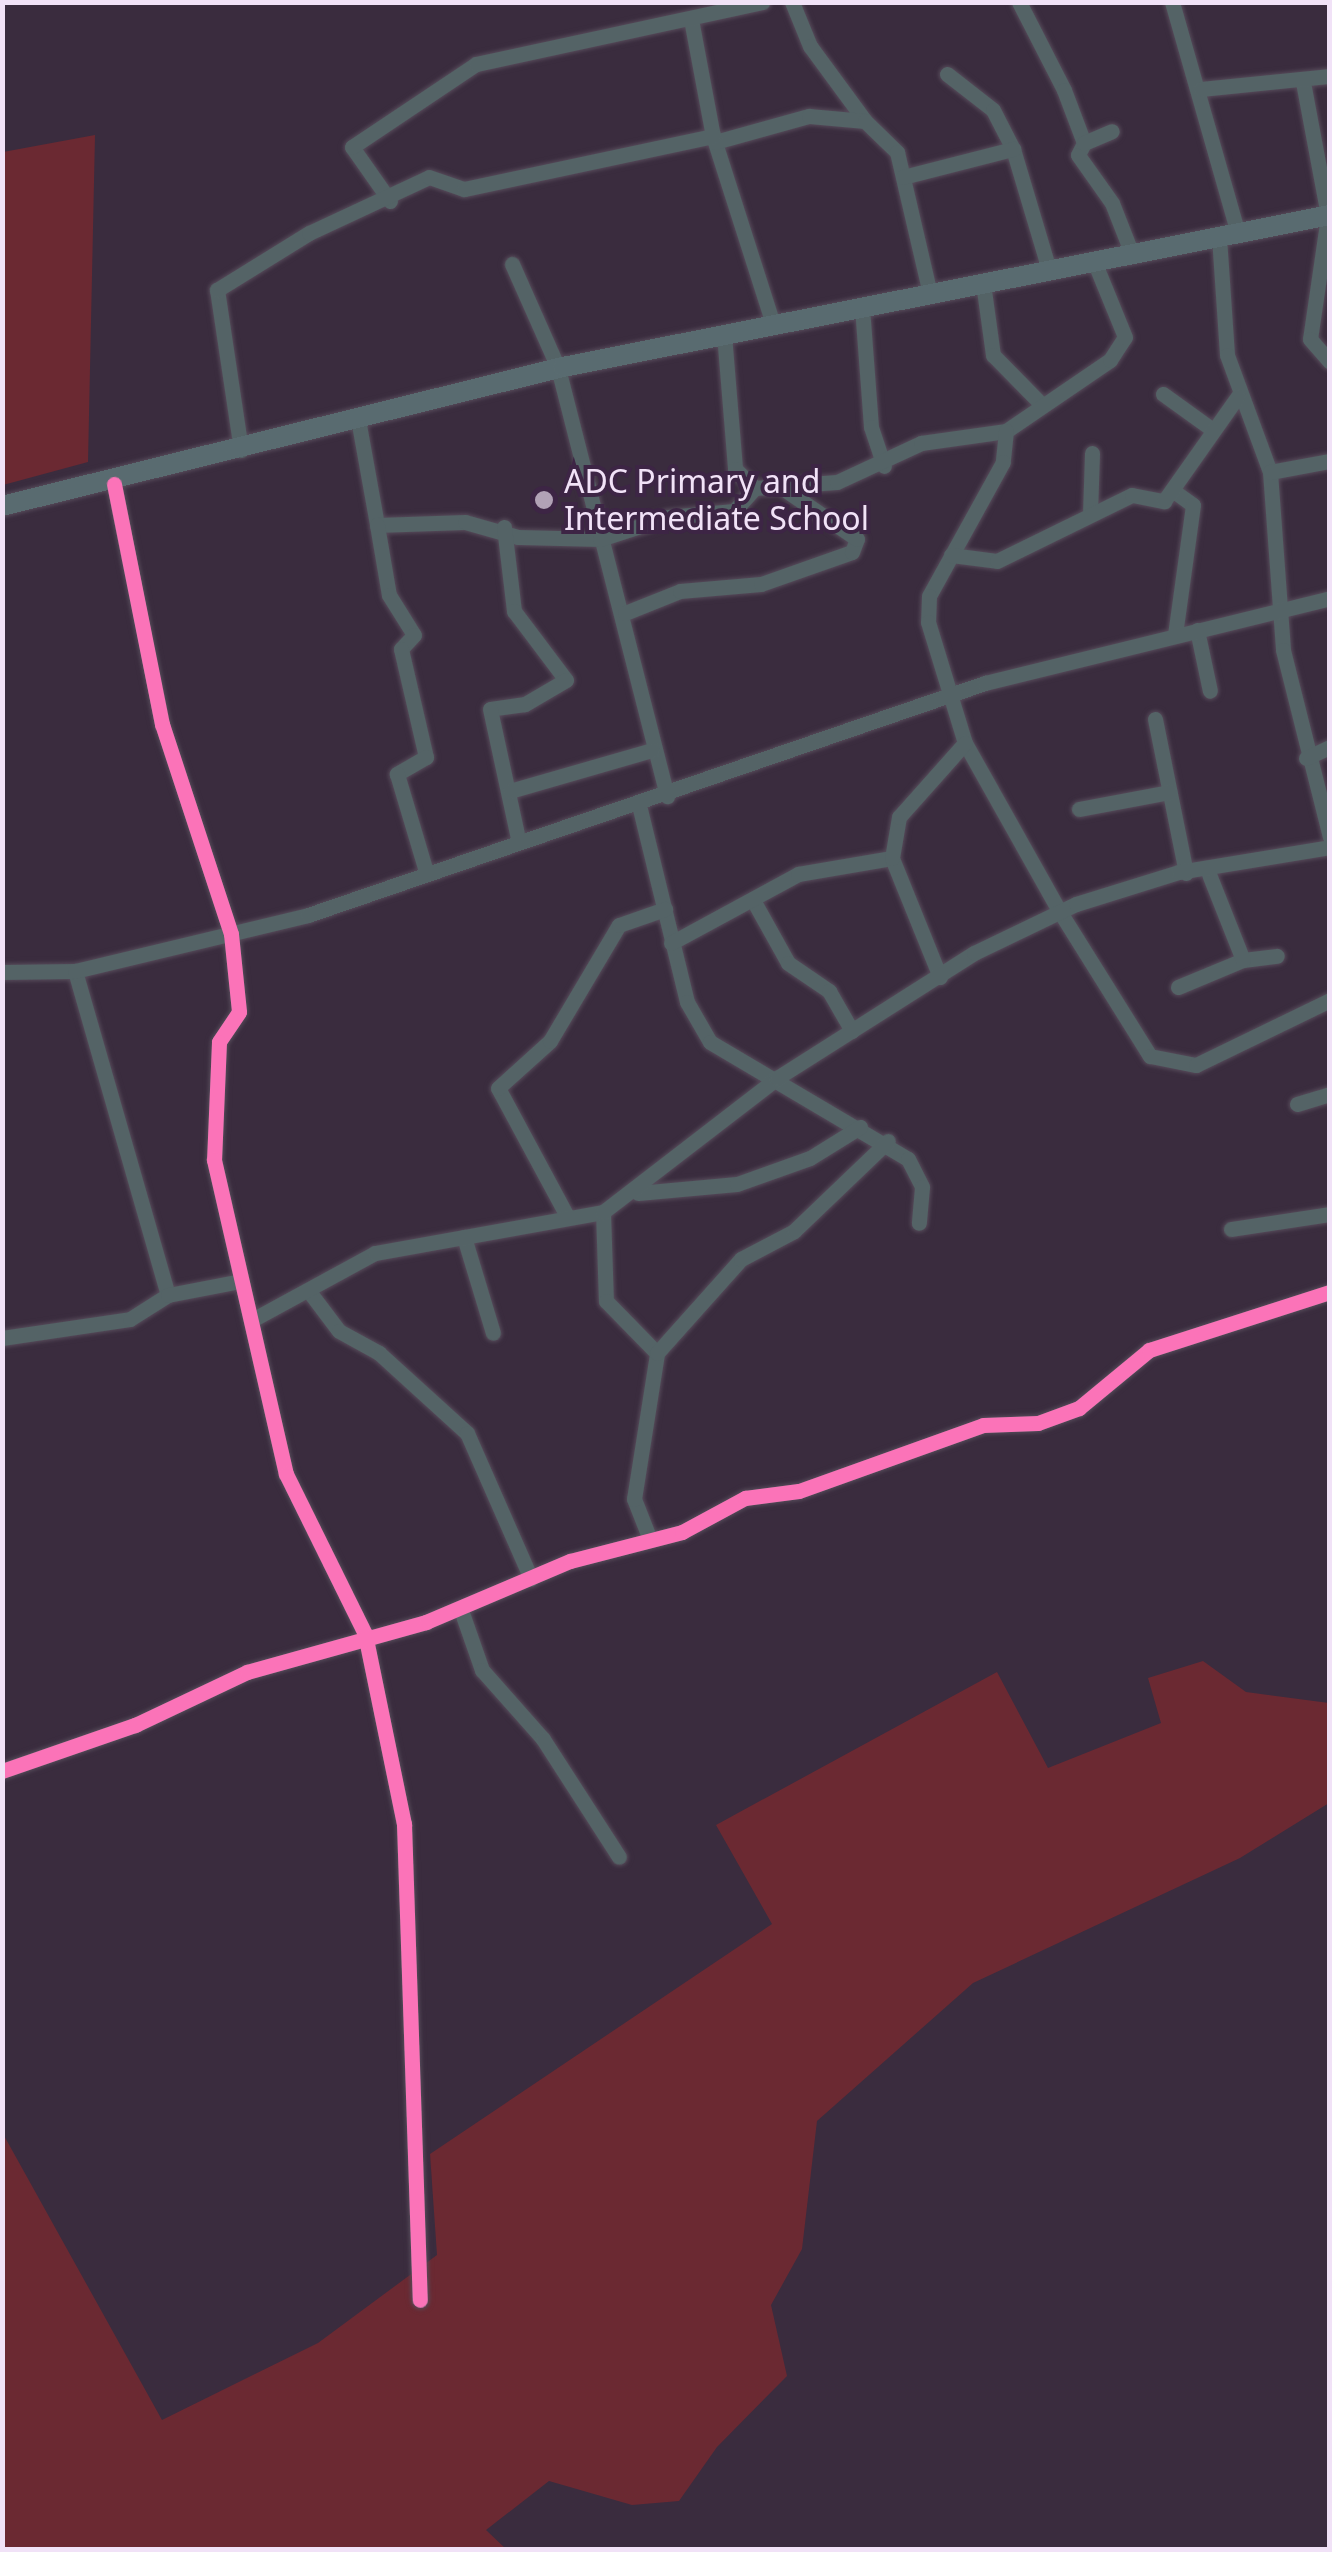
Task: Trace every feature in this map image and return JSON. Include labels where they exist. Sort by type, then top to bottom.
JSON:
[{"type":"main road","points":[[2,506],[82,492],[558,368],[1329,215]]},
{"type":"street","points":[[390,201],[352,147],[491,56],[762,2]]},
{"type":"street","points":[[792,2],[810,46],[864,121],[897,152],[930,294]]},
{"type":"street","points":[[1019,2],[1084,143]]},
{"type":"street","points":[[1172,2],[1201,89],[1228,235],[1218,302],[1238,396],[1270,472],[1284,607],[1283,650],[1306,758],[1330,837]]},
{"type":"street","points":[[691,18],[714,139],[774,324]]},
{"type":"street","points":[[946,74],[993,110],[1014,149],[1049,270]]},
{"type":"street","points":[[1201,89],[1303,82],[1330,76]]},
{"type":"street","points":[[1303,82],[1329,215],[1310,339],[1330,362]]},
{"type":"street","points":[[241,450],[215,294],[337,218],[390,201],[429,176],[464,189],[809,116],[864,121]]},
{"type":"street","points":[[1112,130],[1084,143],[1078,156],[1112,203],[1132,254]]},
{"type":"street","points":[[903,177],[1014,149]]},
{"type":"street","points":[[724,334],[735,469],[755,488],[787,491],[884,466],[921,443],[1006,432],[1040,403],[1121,350],[1125,337],[1094,262]]},
{"type":"street","points":[[512,264],[558,368],[600,539],[625,613],[652,750],[667,796]]},
{"type":"street","points":[[983,283],[993,355],[1040,403]]},
{"type":"street","points":[[862,308],[870,426],[884,466]]},
{"type":"street","points":[[1163,394],[1213,430]]},
{"type":"street","points":[[952,555],[997,561],[1030,552],[1090,514],[1132,495],[1164,501],[1175,492],[1238,396]]},
{"type":"street","points":[[358,420],[389,595],[414,635],[400,650],[426,757],[396,774],[426,870]]},
{"type":"street","points":[[1006,432],[1003,462],[929,596],[928,622],[965,743],[1060,912],[1150,1056],[1196,1066],[1330,1000]]},
{"type":"street","points":[[1090,514],[1092,453]]},
{"type":"street","points":[[1270,472],[1330,461]]},
{"type":"street","points":[[114,484],[162,724],[231,934],[240,1012],[218,1042],[214,1160],[286,1474],[365,1634],[404,1824],[420,2300]]},
{"type":"street","points":[[378,526],[504,527],[518,537],[600,539],[668,517],[734,511],[755,488]]},
{"type":"street","points":[[625,613],[680,591],[761,584],[852,552],[856,539],[787,491]]},
{"type":"street","points":[[1175,492],[1193,504],[1176,635]]},
{"type":"street","points":[[504,527],[514,611],[566,680],[525,704],[490,710],[518,838]]},
{"type":"street","points":[[2,972],[75,972],[231,934],[518,838],[667,796],[951,697],[1176,635],[1330,598]]},
{"type":"street","points":[[1197,630],[1210,691]]},
{"type":"street","points":[[1155,719],[1186,873]]},
{"type":"street","points":[[940,977],[892,858],[899,817],[965,743]]},
{"type":"street","points":[[1306,758],[1330,747]]},
{"type":"street","points":[[510,790],[652,750]]},
{"type":"street","points":[[1079,809],[1169,792]]},
{"type":"street","points":[[639,805],[671,943],[710,1042],[888,1141],[922,1187],[919,1223]]},
{"type":"street","points":[[252,1320],[312,1294],[374,1253],[602,1212],[638,1193],[674,1152],[777,1078],[940,977],[1060,912],[1186,873],[1210,874],[1330,847]]},
{"type":"street","points":[[671,943],[798,874],[892,858]]},
{"type":"street","points":[[1210,874],[1243,960]]},
{"type":"street","points":[[753,900],[788,963],[828,992],[852,1031]]},
{"type":"street","points":[[567,1216],[498,1088],[550,1040],[619,925],[664,909]]},
{"type":"street","points":[[1178,986],[1243,960],[1278,956]]},
{"type":"street","points":[[75,972],[168,1295]]},
{"type":"street","points":[[1297,1104],[1329,1097]]},
{"type":"street","points":[[638,1193],[737,1184],[810,1158],[860,1127]]},
{"type":"street","points":[[649,1537],[634,1499],[657,1353],[740,1259],[794,1231],[888,1141]]},
{"type":"street","points":[[602,1212],[606,1301],[657,1353]]},
{"type":"street","points":[[1231,1228],[1330,1214]]},
{"type":"street","points":[[464,1238],[493,1332]]},
{"type":"street","points":[[2,1338],[130,1318],[168,1295],[241,1281]]},
{"type":"street","points":[[2,1771],[365,1634],[461,1610],[531,1579],[649,1537],[682,1532],[746,1498],[908,1458],[982,1425],[1038,1423],[1079,1408],[1149,1350],[1330,1292]]},
{"type":"street","points":[[312,1294],[339,1331],[379,1353],[467,1433],[531,1579]]},
{"type":"street","points":[[461,1610],[482,1670],[544,1739],[619,1857]]},
{"type":"shaded area","points":[[95,135],[88,462],[3,485],[3,152]]},
{"type":"shaded area","points":[[1203,1661],[1246,1692],[1329,1703],[1329,1803],[1240,1858],[973,1983],[817,2121],[802,2249],[771,2305],[787,2376],[717,2447],[679,2501],[632,2505],[549,2481],[486,2530],[506,2549],[3,2549],[2,2132],[162,2420],[318,2343],[437,2255],[430,2154],[772,1924],[716,1825],[997,1672],[1048,1768],[1161,1723],[1148,1678]]},
{"type":"cycle path","points":[[114,484],[162,724],[231,934],[239,1012],[219,1042],[214,1160],[286,1474],[365,1634],[404,1824],[420,2300]]},
{"type":"cycle path","points":[[2,1771],[135,1725],[247,1672],[426,1622],[570,1561],[682,1532],[745,1498],[799,1491],[983,1425],[1038,1423],[1079,1408],[1149,1350],[1330,1292]]},
{"type":"place","name":"ADC Primary and Intermediate School","points":[[544,500]]}]
